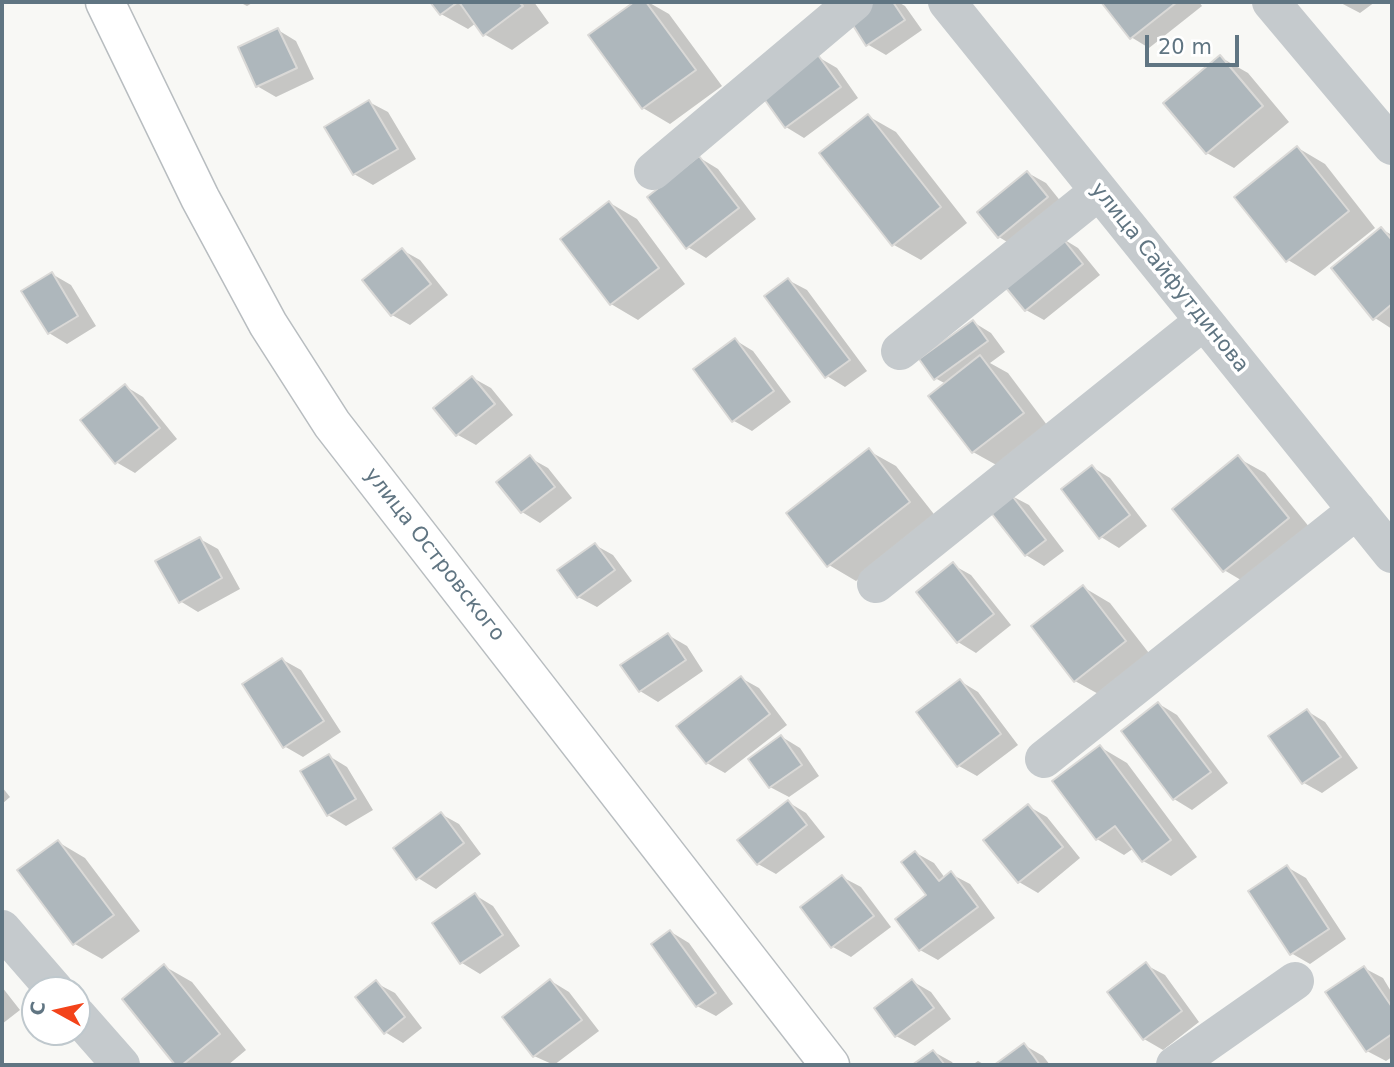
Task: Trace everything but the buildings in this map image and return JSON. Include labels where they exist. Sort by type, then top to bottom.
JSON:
[{"type":"main road","name":"улица Островского","points":[[105,2],[218,232],[268,324],[332,424],[830,1065]]},
{"type":"street","points":[[653,172],[854,2]]},
{"type":"street","name":"улица Сайфутдинова","points":[[947,2],[1392,554]]},
{"type":"street","points":[[1271,2],[1392,146]]},
{"type":"street","points":[[901,351],[1099,191]]},
{"type":"street","points":[[876,584],[1204,321]]},
{"type":"street","points":[[1044,759],[1357,510]]},
{"type":"street","points":[[2,929],[43,976]]},
{"type":"street","points":[[1175,1065],[1295,981]]},
{"type":"street","points":[[91,1031],[121,1065]]}]
